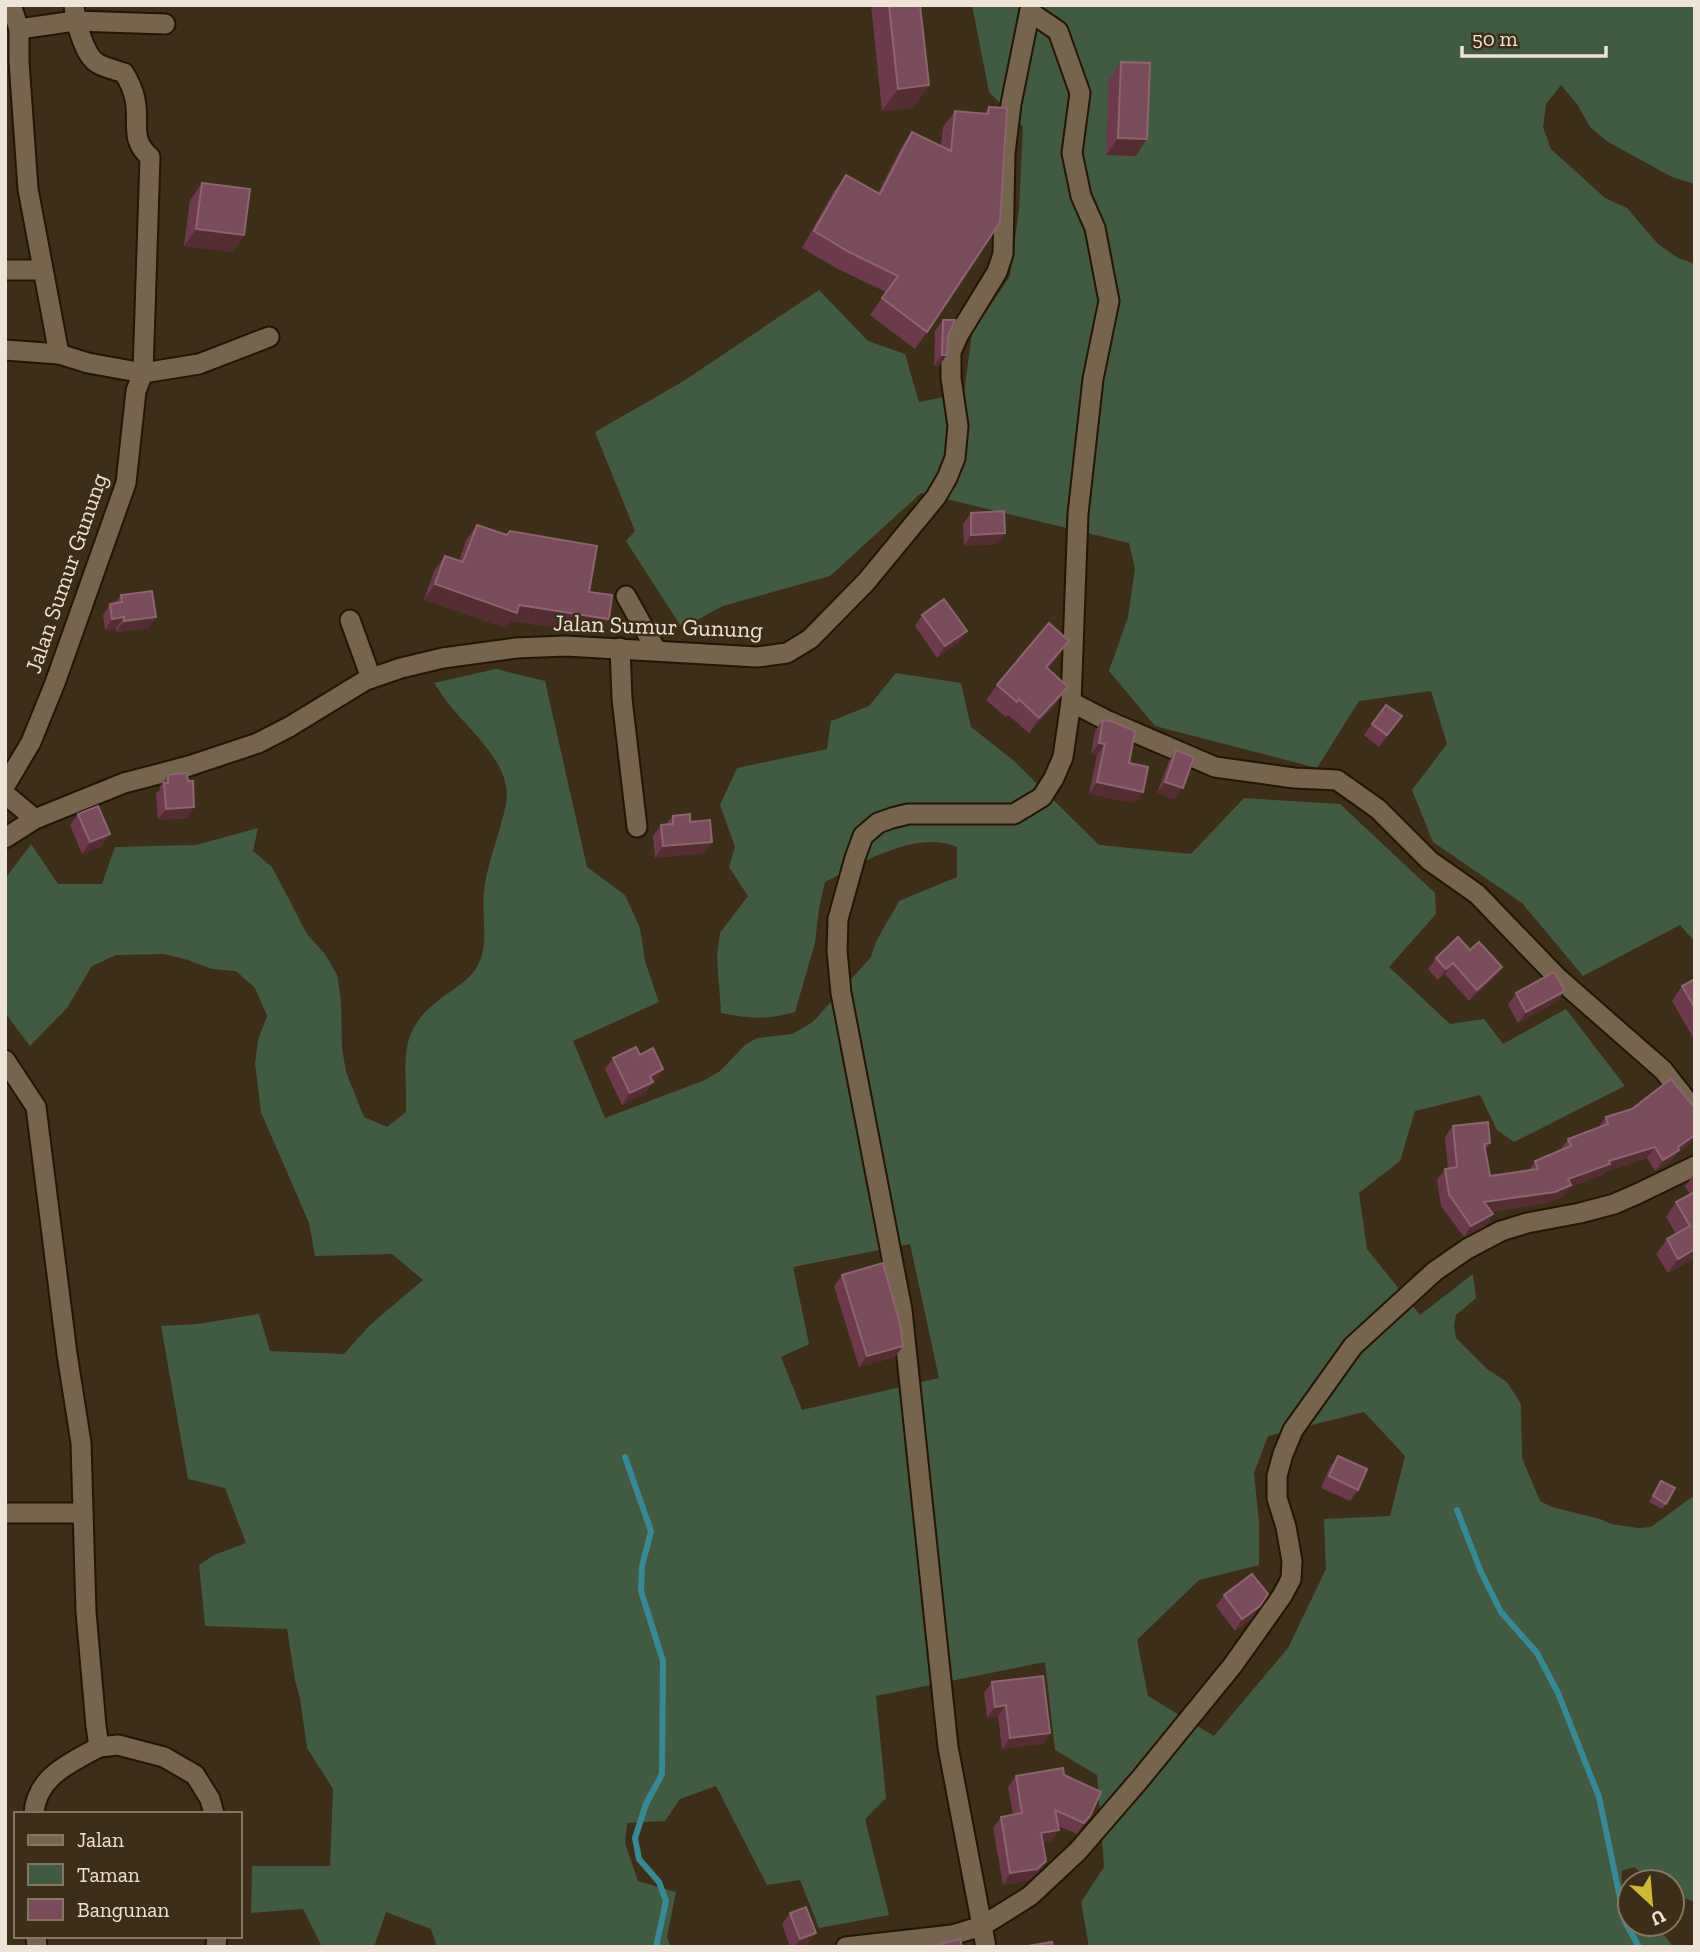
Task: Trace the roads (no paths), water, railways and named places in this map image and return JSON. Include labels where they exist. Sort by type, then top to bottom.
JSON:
[{"type":"street","points":[[11,5],[19,29],[28,189],[59,354]]},
{"type":"street","points":[[986,1947],[948,1747],[902,1310],[841,993],[837,951],[838,919],[863,836],[892,817],[908,814],[1014,814],[1042,797],[1063,757],[1071,702],[1078,514],[1093,379],[1109,301],[1095,228],[1081,197],[1072,153],[1080,93],[1058,31],[1030,9]]},
{"type":"street","name":"Jalan Sumur Gunung","points":[[5,838],[35,819],[124,783],[258,743],[371,678],[401,668],[443,658],[516,648],[566,646],[757,657],[787,653],[810,639],[866,582],[936,497],[956,458],[958,426],[951,378],[951,352],[997,272],[1003,254],[1005,153],[1011,104],[1030,9]]},
{"type":"street","points":[[19,29],[74,13],[165,24]]},
{"type":"street","name":"Jalan Sumur Gunung","points":[[5,786],[31,742],[45,707],[126,483],[136,391],[143,373],[150,157],[139,147],[136,101],[128,79],[124,73],[98,64],[91,58],[74,13]]},
{"type":"street","points":[[5,270],[42,270]]},
{"type":"street","points":[[5,350],[59,354],[88,363],[143,373],[199,364],[269,337]]},
{"type":"street","points":[[626,596],[656,650]]},
{"type":"street","points":[[350,620],[371,678]]},
{"type":"street","points":[[620,648],[622,699],[637,827]]},
{"type":"street","points":[[1071,702],[1117,726],[1216,767],[1294,778],[1337,780],[1378,809],[1430,860],[1477,894],[1558,978],[1663,1070],[1695,1111]]},
{"type":"street","points":[[5,794],[35,819]]},
{"type":"street","points":[[5,1060],[36,1107],[81,1444],[86,1612],[99,1746]]},
{"type":"street","points":[[846,1947],[952,1935],[982,1926],[1030,1896],[1078,1851],[1141,1778],[1224,1675],[1291,1580],[1292,1561],[1277,1498],[1277,1476],[1293,1430],[1353,1346],[1435,1271],[1467,1248],[1527,1223],[1614,1204],[1695,1166]]},
{"type":"street","points":[[5,1513],[83,1513]]},
{"type":"street","points":[[34,1812],[34,1803],[52,1774],[99,1746],[118,1745],[164,1757],[195,1775],[210,1799],[213,1812]]},
{"type":"waterway","points":[[625,1457],[651,1531],[642,1566],[641,1591],[663,1661],[662,1774],[646,1804],[635,1838],[639,1859],[659,1882],[666,1901],[656,1947]]},
{"type":"waterway","points":[[1457,1510],[1481,1572],[1501,1612],[1537,1653],[1558,1693],[1599,1797],[1625,1922],[1639,1947]]}]
